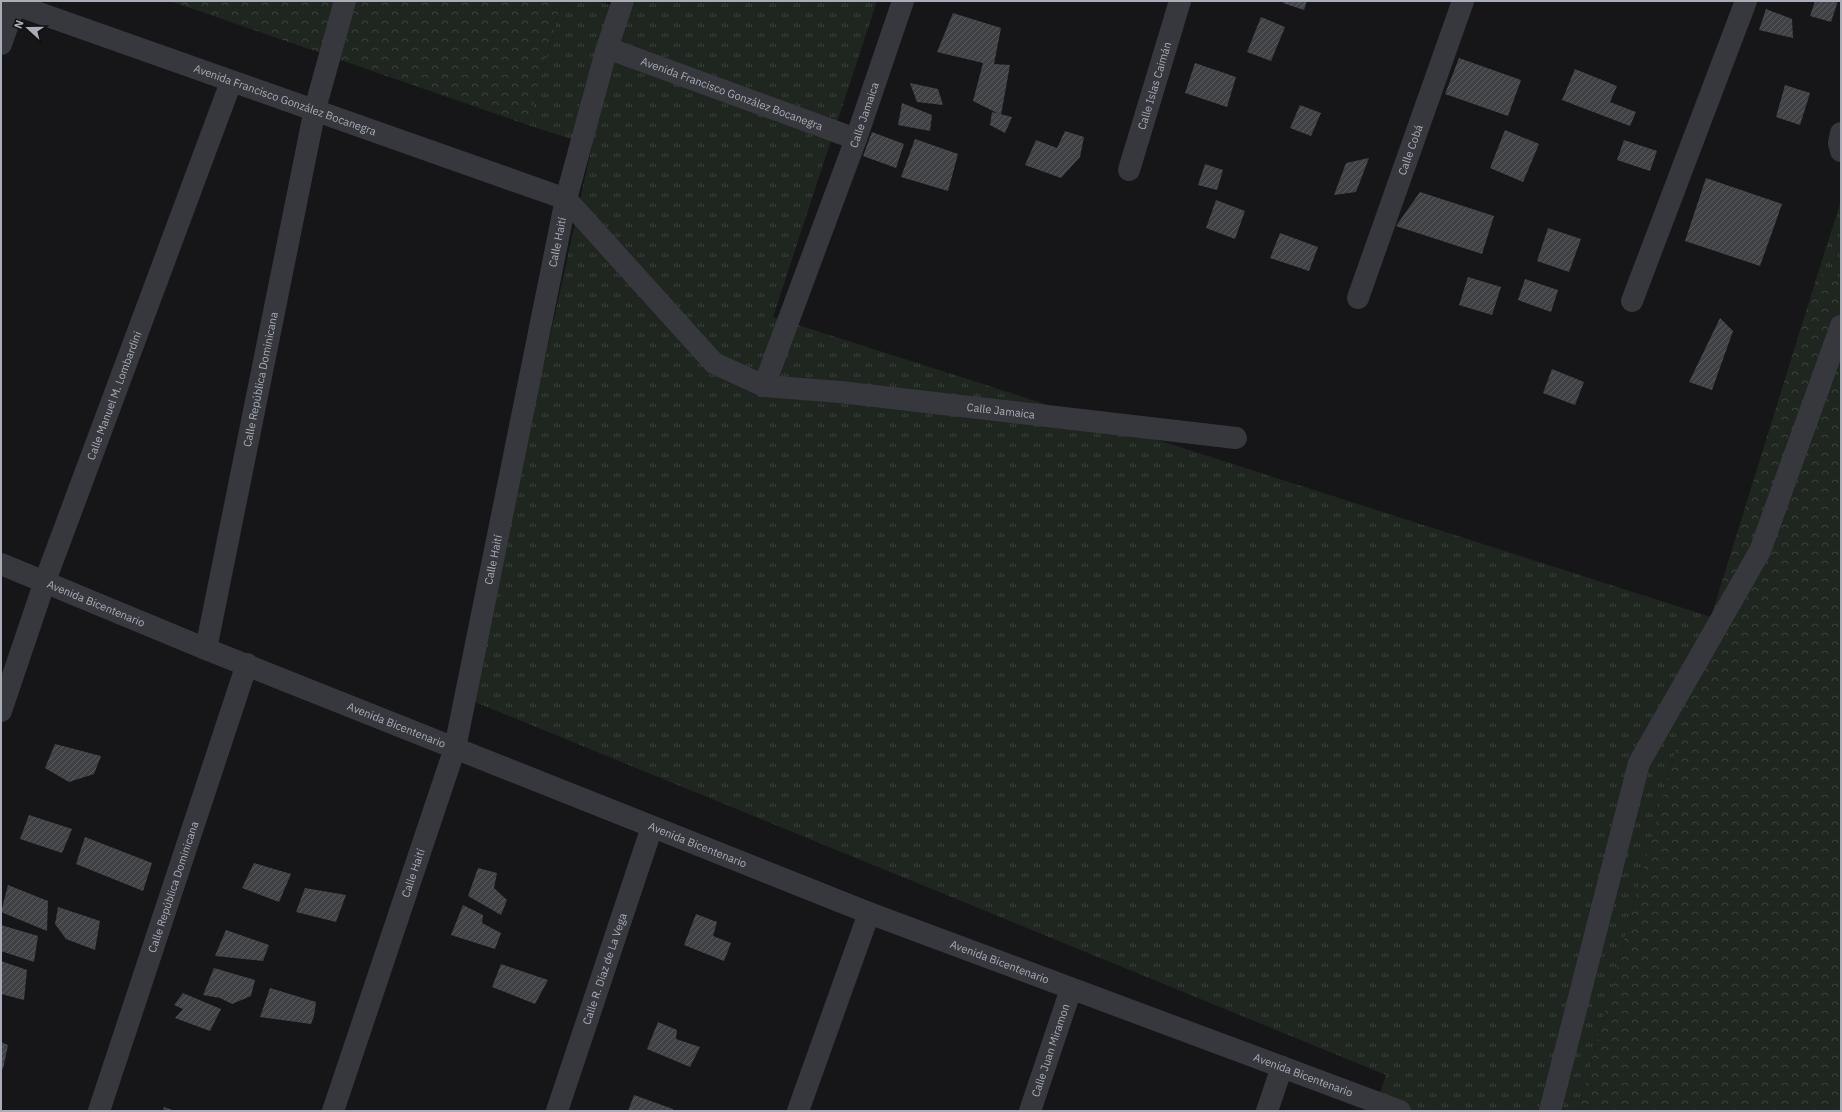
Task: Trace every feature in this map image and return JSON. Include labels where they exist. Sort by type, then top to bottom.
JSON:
[{"type":"street","name":"Calle República Dominicana","points":[[206,649],[315,109],[345,1]]},
{"type":"street","name":"Calle Haití","points":[[333,1111],[454,748],[566,198],[607,48],[623,1]]},
{"type":"street","name":"Calle Jamaica","points":[[764,386],[856,139],[903,1]]},
{"type":"street","name":"Calle Islas Caimán","points":[[1129,170],[1180,1]]},
{"type":"street","name":"Calle Cobá","points":[[1358,298],[1463,1]]},
{"type":"street","points":[[1632,301],[1746,1]]},
{"type":"street","name":"Avenida Francisco González Bocanegra","points":[[10,3],[43,7],[231,82],[315,109],[566,198]]},
{"type":"street","points":[[1,44],[10,3]]},
{"type":"street","name":"Avenida Francisco González Bocanegra","points":[[607,48],[856,139]]},
{"type":"street","name":"Calle Manuel M. Lombardini","points":[[1,711],[45,581],[231,82]]},
{"type":"street","points":[[1841,133],[1838,143],[1841,151]]},
{"type":"street","name":"Calle Jamaica","points":[[566,198],[714,363],[764,386],[840,392],[1236,438]]},
{"type":"street","points":[[1550,1111],[1639,763],[1760,551],[1841,326]]},
{"type":"street","name":"Avenida Bicentenario","points":[[1,564],[206,649],[247,664],[870,913],[1400,1111]]},
{"type":"street","name":"Calle República Dominicana","points":[[100,1111],[247,664]]},
{"type":"street","name":"Calle R. Díaz de La Vega","points":[[557,1111],[652,827]]},
{"type":"street","points":[[798,1111],[870,913]]},
{"type":"street","name":"Calle Juan Miramon","points":[[1030,1111],[1071,989]]},
{"type":"street","points":[[1267,1111],[1282,1067]]},
{"type":"green space","points":[[170,1],[562,1],[528,125]]},
{"type":"green space","points":[[562,1],[598,1],[631,12],[635,1],[877,1],[773,317],[1711,617],[1578,1111],[1374,1111],[1386,1075],[470,700],[592,146],[528,125]]},
{"type":"green space","points":[[1841,204],[1841,281],[1818,273]]},
{"type":"green space","points":[[1818,273],[1841,281],[1841,1111],[1578,1111],[1711,617]]},
{"type":"building","points":[[1284,1],[1307,1],[1304,10],[1283,3]]},
{"type":"building","points":[[1815,1],[1838,1],[1831,22],[1810,16]]},
{"type":"building","points":[[1766,9],[1792,19],[1793,38],[1759,30]]},
{"type":"building","points":[[953,13],[1001,28],[994,64],[1010,65],[1001,115],[973,101],[983,63],[937,52]]},
{"type":"building","points":[[1261,17],[1285,27],[1271,61],[1247,52]]},
{"type":"building","points":[[1459,58],[1521,80],[1508,116],[1445,94]]},
{"type":"building","points":[[1195,63],[1236,77],[1227,107],[1185,93]]},
{"type":"building","points":[[1575,69],[1617,86],[1610,102],[1636,112],[1630,126],[1562,100]]},
{"type":"building","points":[[910,83],[938,89],[943,105],[917,102]]},
{"type":"building","points":[[1785,85],[1810,93],[1800,125],[1776,117]]},
{"type":"building","points":[[902,103],[932,115],[930,131],[898,125]]},
{"type":"building","points":[[1300,105],[1321,113],[1311,136],[1290,128]]},
{"type":"building","points":[[992,112],[1012,117],[1005,133],[990,125]]},
{"type":"building","points":[[1505,130],[1539,144],[1523,182],[1490,168]]},
{"type":"building","points":[[1065,131],[1084,137],[1080,157],[1061,178],[1025,165],[1036,140],[1057,148]]},
{"type":"building","points":[[872,132],[904,144],[896,168],[863,156]]},
{"type":"building","points":[[915,139],[958,154],[948,191],[901,177]]},
{"type":"building","points":[[1624,140],[1657,151],[1650,171],[1617,160]]},
{"type":"building","points":[[1369,158],[1356,192],[1334,195],[1346,163]]},
{"type":"building","points":[[1205,164],[1223,170],[1217,190],[1198,185]]},
{"type":"building","points":[[1706,178],[1782,204],[1760,266],[1685,241]]},
{"type":"building","points":[[1420,192],[1494,216],[1482,254],[1396,226]]},
{"type":"building","points":[[1216,200],[1245,211],[1235,239],[1206,228]]},
{"type":"building","points":[[1548,228],[1581,239],[1569,272],[1537,261]]},
{"type":"building","points":[[1280,233],[1318,247],[1309,271],[1270,258]]},
{"type":"building","points":[[1468,277],[1501,287],[1492,315],[1459,305]]},
{"type":"building","points":[[1525,279],[1558,290],[1551,312],[1518,300]]},
{"type":"building","points":[[1720,318],[1733,331],[1712,390],[1689,382]]},
{"type":"building","points":[[1552,369],[1584,382],[1575,405],[1543,393]]},
{"type":"building","points":[[55,744],[101,756],[94,774],[69,782],[45,768]]},
{"type":"building","points":[[29,815],[72,829],[62,853],[20,839]]},
{"type":"building","points":[[85,837],[152,863],[143,891],[76,864]]},
{"type":"building","points":[[254,863],[291,874],[279,902],[242,888]]},
{"type":"building","points":[[478,868],[497,873],[494,888],[507,900],[501,915],[468,896]]},
{"type":"building","points":[[8,885],[48,901],[47,931],[1,912]]},
{"type":"building","points":[[305,888],[346,895],[336,922],[296,912]]},
{"type":"building","points":[[463,905],[483,915],[482,923],[501,933],[495,949],[451,935]]},
{"type":"building","points":[[58,907],[100,921],[95,950],[66,939],[55,924]]},
{"type":"building","points":[[696,914],[717,922],[713,936],[731,943],[724,961],[684,945]]},
{"type":"building","points":[[1,925],[38,936],[34,962],[1,951]]},
{"type":"building","points":[[226,930],[269,945],[263,961],[215,956]]},
{"type":"building","points":[[1,961],[27,970],[24,1000],[1,994]]},
{"type":"building","points":[[501,964],[548,980],[535,1004],[492,987]]},
{"type":"building","points":[[214,968],[255,980],[251,996],[232,1004],[220,998],[203,995]]},
{"type":"building","points":[[270,988],[316,1002],[311,1024],[260,1017]]},
{"type":"building","points":[[183,993],[221,1009],[210,1031],[175,1018],[183,1009],[174,1005]]},
{"type":"building","points":[[658,1022],[677,1030],[676,1039],[700,1047],[690,1067],[647,1049]]},
{"type":"building","points":[[1,1042],[8,1045],[3,1069],[1,1068]]},
{"type":"building","points":[[634,1095],[673,1109],[672,1111],[628,1111]]},
{"type":"building","points":[[164,1107],[175,1111],[163,1111]]}]
